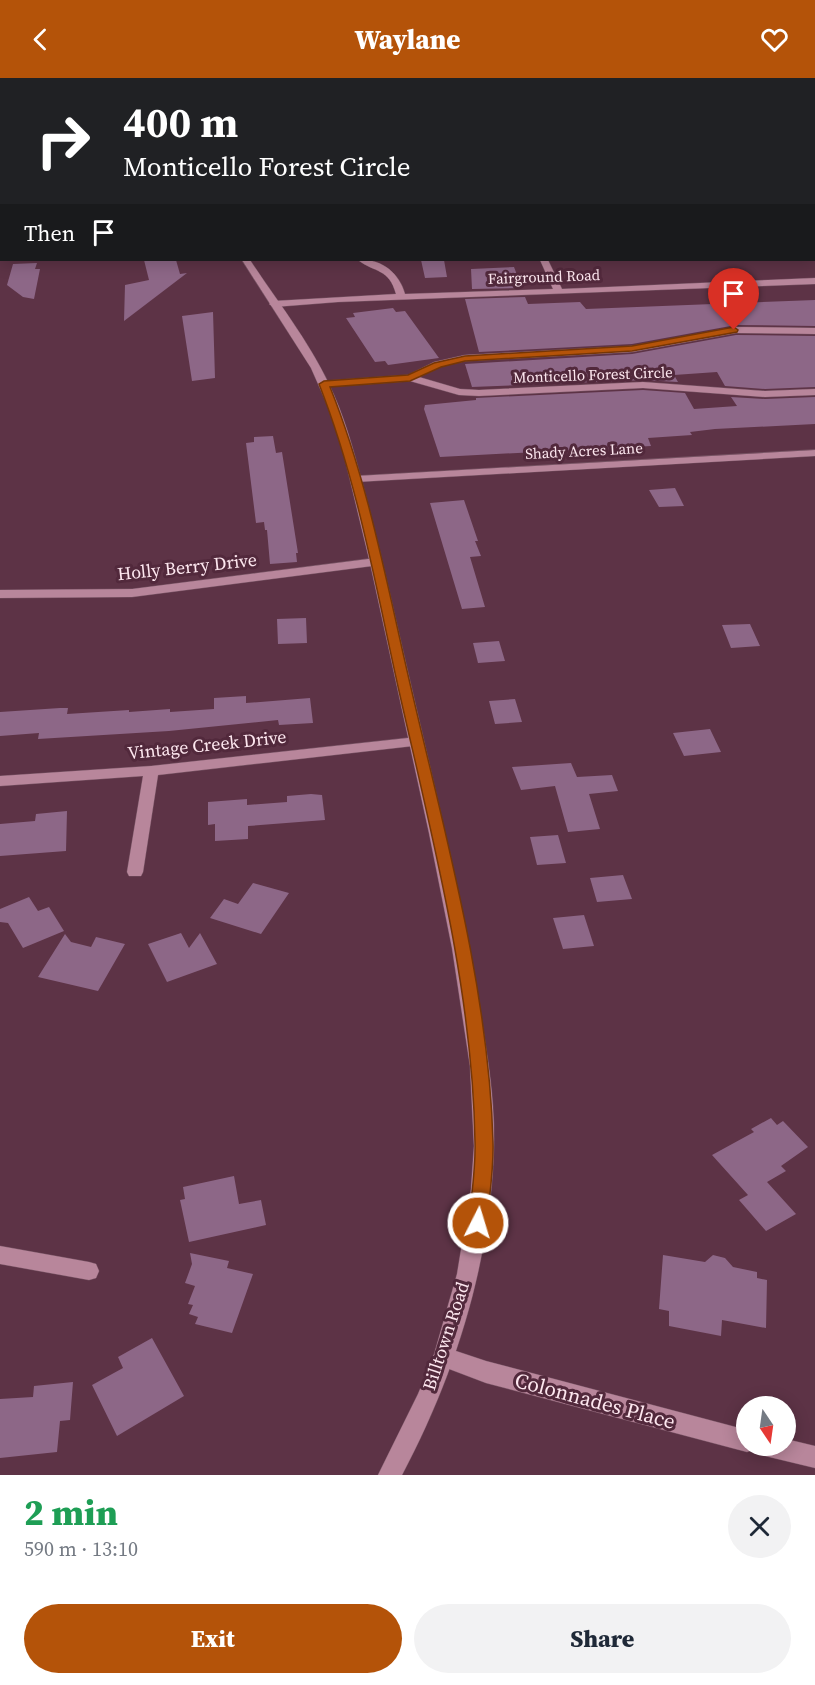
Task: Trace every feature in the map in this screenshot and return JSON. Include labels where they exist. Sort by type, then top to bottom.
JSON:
[{"type":"street","name":"Billtown Road","points":[[247,261],[311,360],[324,384],[343,432],[376,562],[457,924],[480,1063],[484,1144],[478,1223],[444,1357],[403,1452],[390,1475]]},
{"type":"street","points":[[365,261],[393,275],[398,282],[401,297]]},
{"type":"street","points":[[544,261],[559,292]]},
{"type":"street","name":"Fairground Road","points":[[274,304],[815,281]]},
{"type":"street","name":"Monticello Forest Circle","points":[[410,378],[438,364],[465,358],[632,348],[736,330],[815,331]]},
{"type":"street","name":"Monticello Forest Circle","points":[[324,384],[410,378],[459,392],[479,393],[644,385],[765,394],[815,392]]},
{"type":"street","name":"Shady Acres Lane","points":[[356,479],[815,453]]},
{"type":"street","name":"Holly Berry Drive","points":[[0,594],[132,593],[376,562]]},
{"type":"street","name":"Vintage Creek Drive","points":[[0,781],[151,771],[417,742]]},
{"type":"street","points":[[135,872],[151,771]]},
{"type":"street","points":[[0,1255],[89,1271]]},
{"type":"street","name":"Colonnades Place","points":[[444,1357],[486,1372],[736,1438]]},
{"type":"street","points":[[796,1453],[815,1457]]},
{"type":"building","points":[[144,261],[176,261],[180,274],[187,273],[124,321],[125,285],[149,280]]},
{"type":"building","points":[[421,261],[444,261],[447,277],[425,278]]},
{"type":"building","points":[[37,263],[35,269],[40,269],[34,299],[23,297],[7,285],[13,264]]},
{"type":"building","points":[[514,267],[522,288],[472,289],[471,269]]},
{"type":"building","points":[[525,297],[528,304],[580,302],[586,309],[815,300],[815,326],[736,325],[632,344],[479,352],[465,299]]},
{"type":"building","points":[[393,308],[396,312],[405,311],[439,358],[388,365],[385,361],[375,362],[346,318],[355,317],[353,313]]},
{"type":"building","points":[[213,312],[215,378],[192,381],[182,316]]},
{"type":"building","points":[[736,335],[815,336],[815,387],[765,389],[725,386],[717,372],[674,375],[678,382],[643,380],[472,387],[465,364],[632,354]]},
{"type":"building","points":[[643,390],[685,393],[694,409],[737,406],[731,397],[765,399],[815,397],[815,424],[690,432],[692,435],[648,438],[651,446],[440,457],[424,409],[425,405],[476,400],[476,398]]},
{"type":"building","points":[[273,436],[276,453],[282,452],[298,553],[296,553],[297,562],[270,564],[267,530],[265,530],[264,522],[256,523],[246,443],[254,442],[254,437]]},
{"type":"building","points":[[675,488],[684,506],[659,507],[649,490]]},
{"type":"building","points":[[464,500],[481,556],[470,557],[485,607],[462,609],[430,503]]},
{"type":"building","points":[[306,618],[307,643],[278,644],[277,619]]},
{"type":"building","points":[[750,624],[760,646],[731,648],[722,625]]},
{"type":"building","points":[[499,641],[505,661],[478,663],[473,643]]},
{"type":"building","points":[[246,696],[246,703],[310,698],[313,723],[279,725],[278,720],[169,731],[38,739],[39,733],[0,736],[0,712],[68,708],[67,714],[170,709],[170,712],[214,709],[214,698]]},
{"type":"building","points":[[515,699],[522,722],[495,724],[489,701]]},
{"type":"building","points":[[710,729],[721,752],[684,756],[673,733]]},
{"type":"building","points":[[571,763],[577,777],[612,775],[618,791],[589,794],[600,829],[568,832],[555,786],[521,790],[512,767]]},
{"type":"building","points":[[322,795],[325,820],[248,826],[248,839],[215,841],[215,824],[208,825],[208,802],[247,799],[247,805],[287,802],[287,796]]},
{"type":"building","points":[[67,811],[66,851],[0,856],[0,824],[35,821],[36,814]]},
{"type":"building","points":[[558,835],[566,863],[537,865],[530,837]]},
{"type":"building","points":[[623,875],[632,899],[597,902],[590,878]]},
{"type":"building","points":[[253,883],[289,893],[261,934],[210,918],[224,899],[238,904]]},
{"type":"building","points":[[29,897],[38,911],[49,907],[64,931],[23,948],[8,923],[0,922],[0,909]]},
{"type":"building","points":[[584,915],[594,946],[563,949],[553,918]]},
{"type":"building","points":[[181,933],[189,948],[200,933],[217,964],[167,982],[148,944]]},
{"type":"building","points":[[65,934],[71,942],[91,947],[96,937],[125,944],[98,991],[38,977]]},
{"type":"building","points":[[771,1118],[777,1125],[783,1121],[808,1147],[781,1166],[786,1171],[767,1182],[796,1214],[766,1231],[739,1200],[748,1195],[712,1155],[754,1132],[751,1129]]},
{"type":"building","points":[[234,1176],[239,1204],[261,1200],[266,1225],[189,1242],[180,1200],[185,1199],[183,1187]]},
{"type":"building","points":[[190,1253],[229,1261],[227,1268],[253,1274],[232,1333],[195,1324],[198,1317],[189,1314],[193,1305],[188,1304],[195,1286],[185,1283],[192,1264]]},
{"type":"building","points":[[663,1255],[705,1262],[713,1255],[725,1258],[733,1267],[757,1272],[757,1278],[767,1280],[766,1328],[722,1320],[721,1336],[669,1326],[669,1311],[659,1309]]},
{"type":"building","points":[[152,1338],[184,1396],[117,1436],[92,1385],[123,1368],[118,1357]]},
{"type":"building","points":[[73,1382],[70,1420],[60,1421],[57,1452],[0,1458],[0,1399],[33,1397],[34,1386]]},
{"type":"route","points":[[478,1223],[484,1144],[480,1063],[453,901],[366,516],[343,432],[324,384],[410,378],[438,364],[465,358],[611,351],[734,330]]}]
